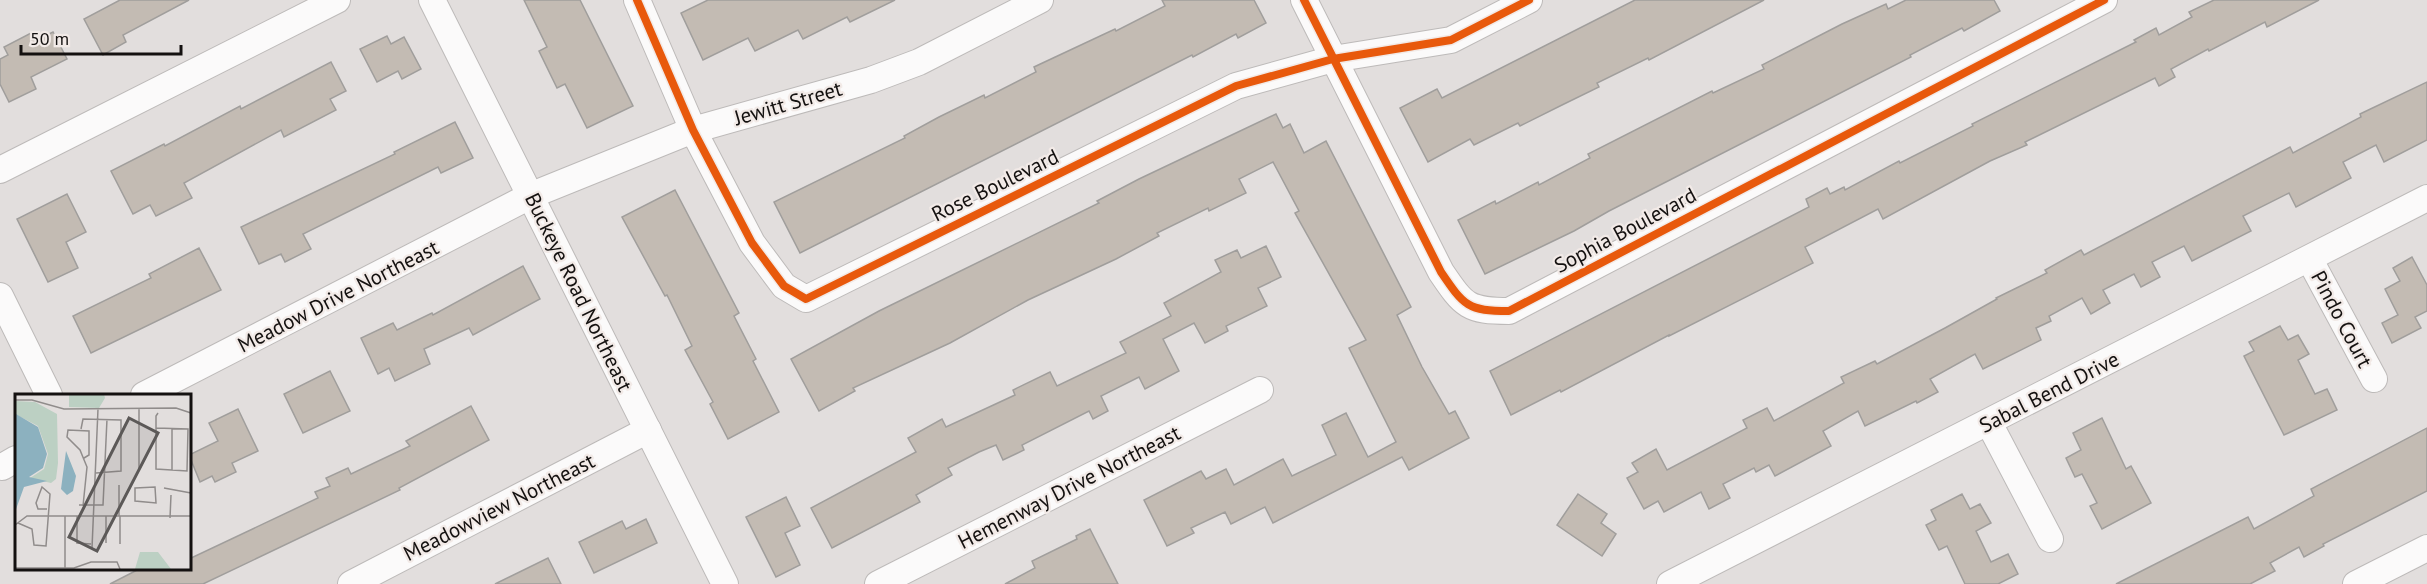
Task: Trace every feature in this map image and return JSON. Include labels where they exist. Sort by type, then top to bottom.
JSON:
[{"type":"street","points":[[0,170],[337,0]]},
{"type":"street","name":"Buckeye Road Northeast","points":[[432,0],[532,195],[725,584]]},
{"type":"street","name":"Rose Boulevard","points":[[637,0],[693,130],[752,243],[784,286],[806,299],[1236,86],[1333,60],[1451,40],[1529,0]]},
{"type":"street","name":"Jewitt Street","points":[[532,195],[693,130],[871,80],[920,62],[1040,0]]},
{"type":"street","name":"Sophia Boulevard","points":[[1304,0],[1441,273],[1460,300],[1481,311],[1509,311],[2104,0]]},
{"type":"street","name":"Meadow Drive Northeast","points":[[146,394],[532,195]]},
{"type":"street","name":"Sabal Bend Drive","points":[[1670,584],[2310,260],[2427,198]]},
{"type":"street","name":"Pindo Court","points":[[2310,260],[2374,379]]},
{"type":"street","points":[[0,296],[49,394]]},
{"type":"street","name":"Hemenway Drive Northeast","points":[[878,584],[1260,390]]},
{"type":"street","points":[[1989,423],[2050,539]]},
{"type":"street","name":"Meadowview Northeast","points":[[351,584],[648,430]]},
{"type":"street","points":[[2356,584],[2427,548]]},
{"type":"building","points":[[120,0],[189,0],[123,35],[126,42],[103,55],[84,19]]},
{"type":"building","points":[[524,0],[580,0],[633,106],[587,128],[565,84],[557,88],[539,51],[547,47]]},
{"type":"building","points":[[708,0],[895,0],[850,22],[847,17],[803,39],[798,30],[755,51],[748,38],[703,60],[681,13]]},
{"type":"building","points":[[1162,0],[1254,0],[1266,23],[1238,38],[1236,34],[1193,57],[1192,55],[800,253],[774,202],[905,138],[904,136],[939,117],[984,95],[985,98],[1036,72],[1034,67],[1115,29],[1116,31],[1165,6]]},
{"type":"building","points":[[1635,0],[1764,0],[1649,60],[1648,58],[1597,83],[1599,87],[1520,126],[1518,123],[1474,145],[1470,139],[1428,162],[1400,108],[1437,89],[1442,98]]},
{"type":"building","points":[[1906,0],[1994,0],[2000,11],[1964,31],[1962,28],[1910,55],[1911,57],[1574,231],[1485,274],[1458,220],[1495,201],[1496,204],[1538,182],[1539,185],[1590,158],[1588,154],[1712,91],[1713,93],[1764,69],[1762,65],[1842,24],[1886,4],[1888,9]]},
{"type":"building","points":[[2214,0],[2319,0],[2267,27],[2265,22],[2209,51],[2208,49],[2171,69],[2175,77],[2159,86],[2155,78],[2025,142],[2027,145],[1990,161],[1883,219],[1878,209],[1805,247],[1813,263],[1561,392],[1560,390],[1511,415],[1490,371],[1809,207],[1806,199],[1827,188],[1830,194],[1844,187],[1845,190],[2136,42],[2134,40],[2156,28],[2159,35],[2192,17],[2189,12]]},
{"type":"building","points":[[33,32],[37,40],[53,32],[67,59],[31,77],[36,89],[9,102],[0,84],[0,59],[8,55],[4,47]]},
{"type":"building","points":[[387,36],[391,44],[404,37],[421,69],[402,79],[398,71],[377,82],[360,49]]},
{"type":"building","points":[[331,62],[346,91],[330,99],[336,110],[284,137],[281,130],[184,183],[192,198],[156,216],[150,205],[133,214],[111,171],[164,144],[165,146],[240,106],[241,109]]},
{"type":"building","points":[[2427,82],[2427,140],[2384,162],[2376,145],[2343,162],[2351,178],[2296,207],[2289,193],[2243,216],[2251,231],[2192,261],[2184,246],[2152,262],[2160,277],[2141,287],[2134,274],[2103,290],[2110,303],[2091,314],[2082,298],[2049,316],[2051,321],[2036,328],[2041,340],[1983,369],[1975,354],[1930,379],[1938,392],[1917,403],[1916,401],[1865,426],[1858,411],[1823,431],[1831,446],[1775,476],[1769,465],[1756,472],[1754,468],[1723,484],[1730,498],[1709,509],[1701,492],[1664,512],[1658,501],[1644,509],[1627,478],[1638,472],[1632,463],[1656,449],[1667,470],[1747,428],[1743,420],[1767,408],[1774,421],[1844,383],[1841,377],[1875,361],[1877,364],[1996,298],[2047,273],[2045,270],[2081,250],[2084,255],[2290,147],[2293,153],[2361,117],[2360,114]]},
{"type":"building","points":[[1276,114],[1283,128],[1290,124],[1304,153],[1326,141],[1411,307],[1397,315],[1422,367],[1449,414],[1455,411],[1469,438],[1409,470],[1402,457],[1273,523],[1265,507],[1231,524],[1225,512],[1191,528],[1194,533],[1167,546],[1144,500],[1201,471],[1206,479],[1226,469],[1234,485],[1283,459],[1292,476],[1336,455],[1322,425],[1346,413],[1368,457],[1396,442],[1349,348],[1366,340],[1295,213],[1299,211],[1273,162],[1239,179],[1246,193],[1209,211],[1208,208],[1157,233],[1159,236],[1116,259],[1028,300],[950,343],[853,388],[855,391],[819,411],[791,359],[879,311],[1099,203],[1097,201],[1139,179]]},
{"type":"building","points":[[455,122],[473,158],[441,173],[438,167],[303,234],[311,249],[285,262],[281,254],[259,264],[241,227],[395,154],[394,152]]},
{"type":"building","points":[[675,190],[739,313],[734,316],[756,359],[753,361],[779,412],[728,439],[710,404],[713,402],[685,350],[692,346],[667,295],[665,296],[622,217]]},
{"type":"building","points":[[67,194],[86,232],[66,242],[78,268],[48,282],[17,219]]},
{"type":"building","points":[[1266,246],[1281,277],[1258,288],[1267,306],[1226,326],[1228,331],[1205,343],[1194,323],[1163,339],[1179,371],[1145,389],[1139,377],[1101,396],[1108,411],[1093,419],[1089,411],[1022,445],[1024,450],[1003,460],[996,445],[979,452],[948,468],[952,475],[916,495],[920,502],[832,548],[811,508],[916,452],[908,438],[942,419],[946,427],[1015,395],[1013,390],[1050,372],[1057,386],[1126,353],[1120,342],[1171,316],[1164,303],[1221,272],[1215,260],[1237,250],[1241,258]]},
{"type":"building","points":[[199,248],[221,290],[91,353],[73,316],[151,278],[149,274]]},
{"type":"building","points":[[2412,257],[2427,285],[2427,311],[2415,317],[2421,328],[2392,343],[2382,323],[2398,315],[2385,289],[2400,281],[2393,268]]},
{"type":"building","points":[[523,266],[540,299],[473,335],[469,328],[424,349],[430,364],[395,381],[389,368],[378,374],[361,338],[393,323],[397,330],[432,313],[433,315]]},
{"type":"building","points":[[2280,326],[2288,340],[2298,335],[2309,354],[2298,360],[2315,394],[2327,389],[2337,410],[2284,435],[2244,356],[2254,351],[2249,342]]},
{"type":"building","points":[[330,371],[350,411],[303,433],[284,394]]},
{"type":"building","points":[[471,406],[489,440],[399,488],[400,490],[203,584],[110,584],[139,569],[190,569],[190,559],[318,498],[315,492],[330,486],[326,478],[348,468],[351,474],[410,446],[406,441]]},
{"type":"building","points":[[238,409],[258,451],[232,463],[236,472],[215,482],[212,476],[200,482],[190,455],[218,441],[209,423]]},
{"type":"building","points":[[2102,418],[2126,469],[2131,466],[2151,503],[2102,529],[2090,506],[2097,503],[2082,474],[2075,477],[2066,458],[2081,450],[2073,433]]},
{"type":"building","points":[[2427,428],[2427,491],[2323,544],[2324,546],[2304,557],[2299,547],[2270,563],[2275,571],[2250,584],[2116,584],[2248,517],[2254,529],[2314,496],[2311,489]]},
{"type":"building","points":[[1578,494],[1607,514],[1601,523],[1616,534],[1602,556],[1557,525]]},
{"type":"building","points":[[1962,494],[1970,509],[1980,504],[1991,523],[1976,531],[1991,562],[2008,554],[2018,574],[1998,584],[1965,584],[1947,546],[1939,550],[1926,525],[1936,520],[1931,510]]},
{"type":"building","points":[[786,497],[800,526],[785,533],[800,565],[776,577],[746,517]]},
{"type":"building","points":[[646,519],[657,543],[594,573],[579,542],[622,521],[626,529]]},
{"type":"building","points":[[1090,529],[1118,584],[1005,584],[1035,568],[1032,561],[1077,539],[1076,536]]},
{"type":"building","points":[[548,558],[561,584],[495,584]]},
{"type":"cycle path","points":[[637,0],[693,130],[752,243],[784,286],[806,299],[1236,86],[1333,59],[1451,40],[1529,0]]},
{"type":"cycle path","points":[[1304,0],[1441,272],[1468,304],[1484,310],[1509,311],[2104,0]]}]
